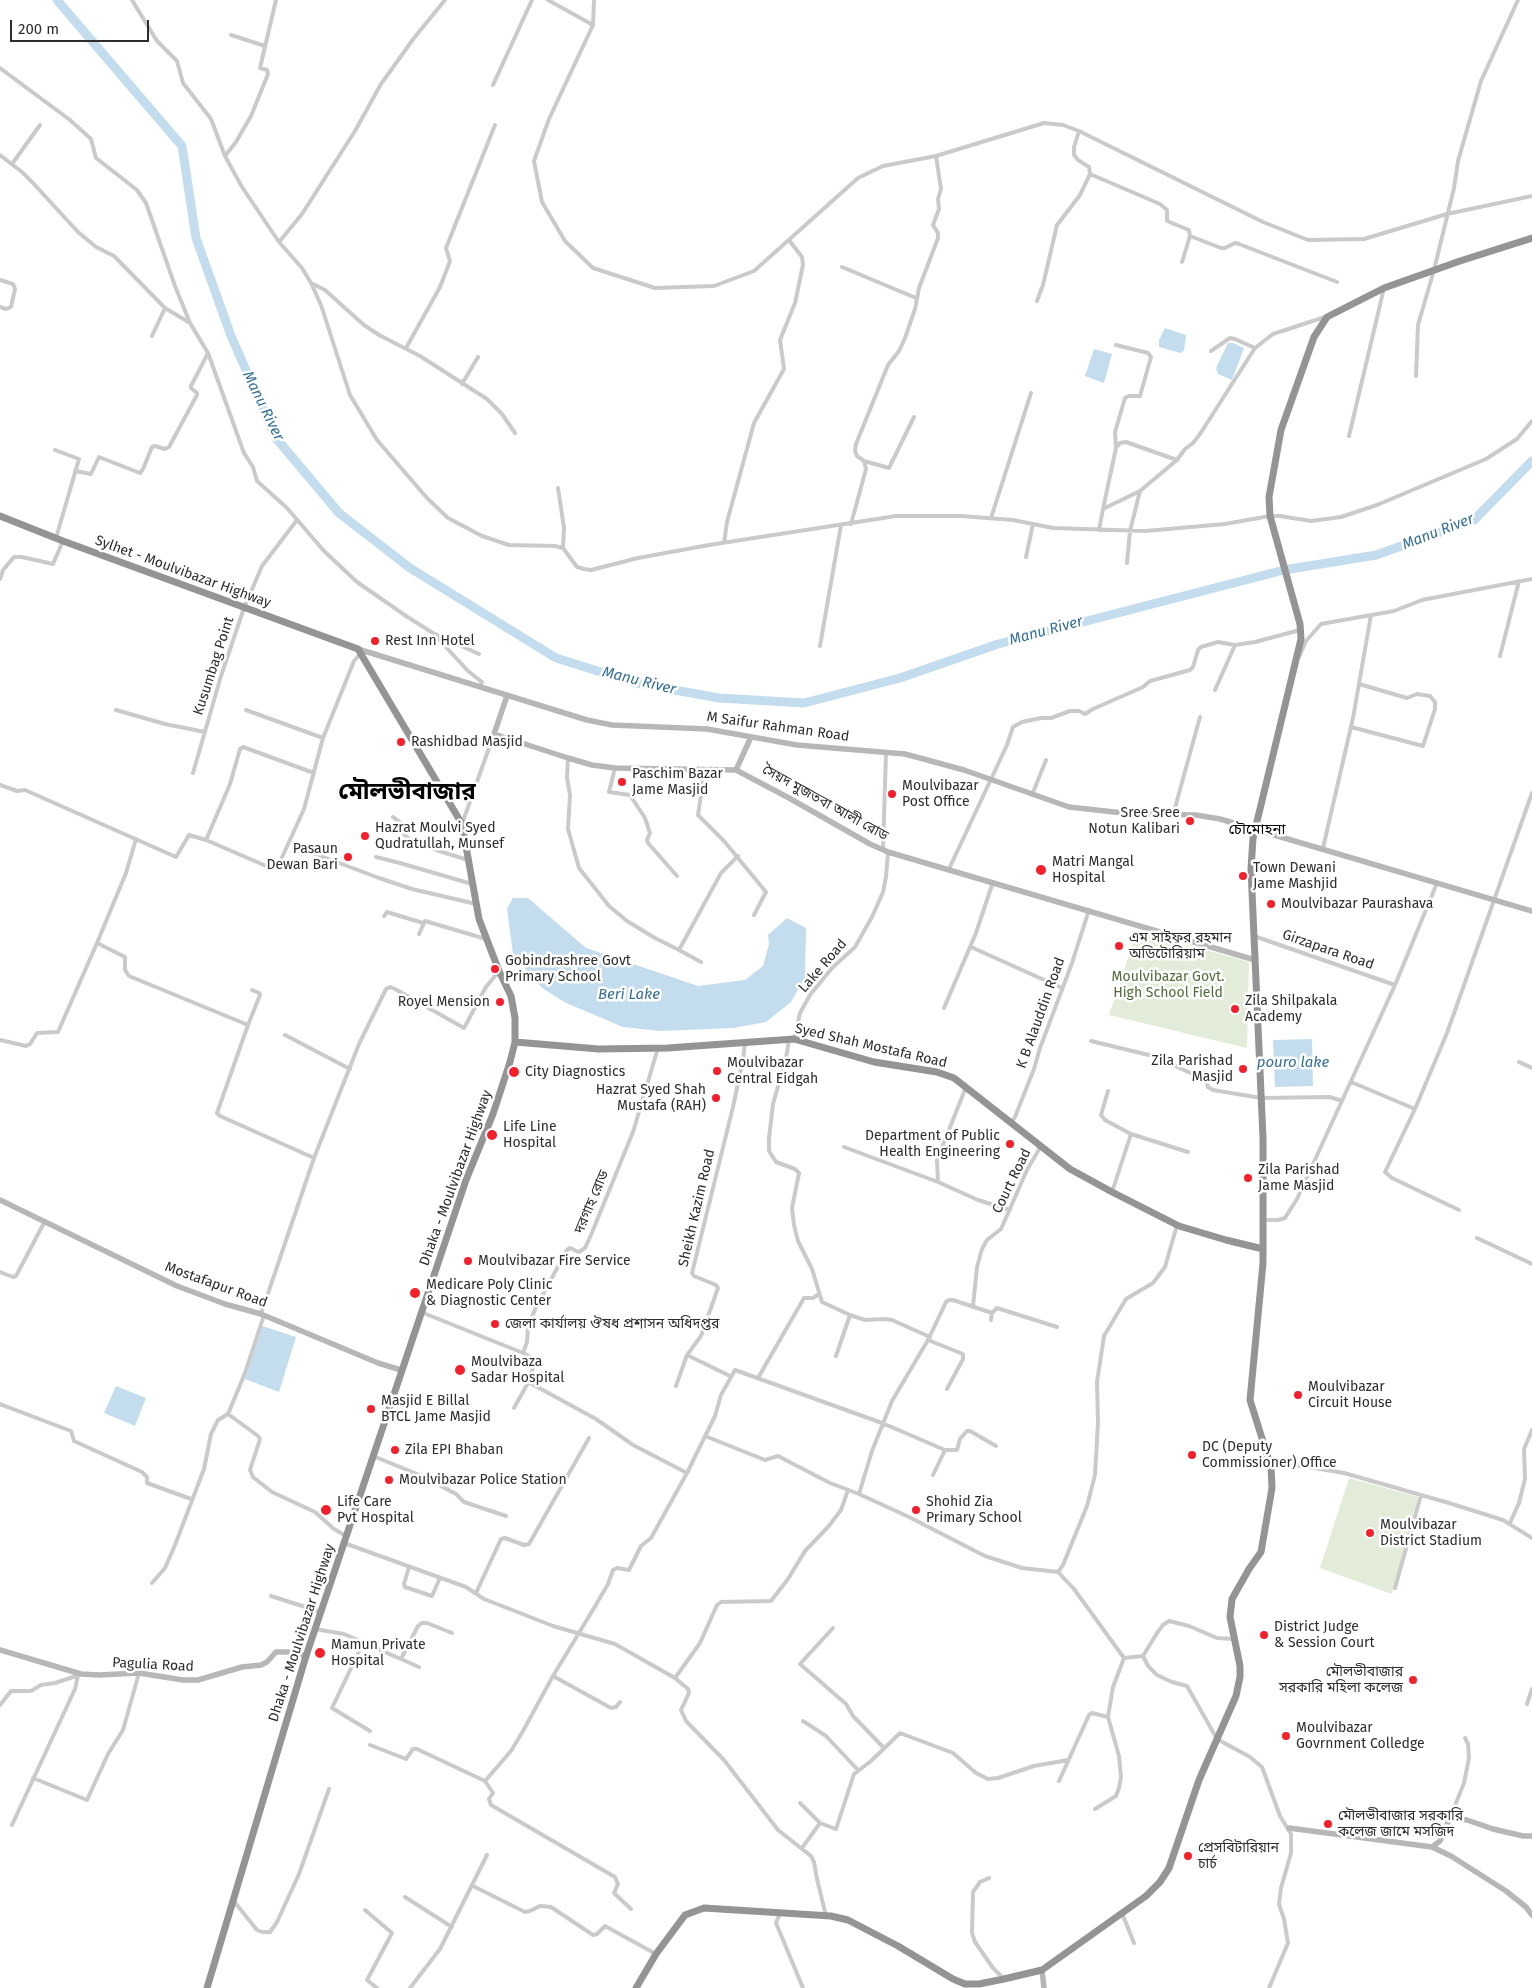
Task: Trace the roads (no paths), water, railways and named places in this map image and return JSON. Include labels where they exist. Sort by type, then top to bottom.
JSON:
[{"type":"highway","points":[[636,1988],[656,1954],[685,1915],[704,1908],[826,1916],[848,1920],[965,1984],[979,1984],[1004,1979],[1042,1970],[1146,1896],[1160,1882],[1169,1868],[1199,1780],[1236,1696],[1240,1678],[1240,1666],[1230,1618],[1232,1599],[1261,1552],[1272,1488],[1271,1467],[1250,1400],[1263,1249],[1262,1098],[1251,869],[1253,838],[1301,640],[1300,627],[1270,516],[1269,497],[1281,430],[1314,337],[1327,317],[1384,288],[1532,238]]},
{"type":"highway","name":"Sylhet - Moulvibazar Highway","points":[[0,516],[359,652]]},
{"type":"highway","name":"Dhaka - Moulvibazar Highway","points":[[207,1988],[306,1656],[466,1180],[493,1114],[515,1042],[515,1018],[511,996],[486,939],[476,904],[462,824],[359,652]]},
{"type":"highway","name":"Syed Shah Mostafa Road","points":[[515,1042],[599,1049],[658,1048],[791,1040],[874,1062],[937,1072],[954,1078],[1070,1169],[1112,1192],[1177,1225],[1263,1249]]},
{"type":"street","points":[[132,0],[157,41],[177,61],[183,83],[211,119],[225,156],[242,186],[279,242],[302,268],[311,283],[322,305],[350,395],[378,440],[427,498],[448,518],[482,536],[509,545],[555,546],[563,548],[578,567],[591,570],[638,558],[896,516],[962,516],[991,518],[1053,528],[1130,531],[1218,525],[1270,516],[1311,521],[1341,517],[1377,505],[1486,459],[1517,438],[1532,421]]},
{"type":"street","points":[[225,156],[246,125],[263,90],[268,74],[267,70],[260,68],[276,0]]},
{"type":"street","points":[[279,242],[302,214],[355,131],[381,84],[414,38],[445,0]]},
{"type":"street","points":[[493,85],[532,0]]},
{"type":"street","points":[[548,0],[593,25]]},
{"type":"street","points":[[594,0],[593,25],[549,119],[534,161],[542,202],[565,241],[593,268],[655,288],[714,286],[754,271],[858,178],[883,166],[936,156],[1044,123],[1063,125],[1079,130],[1263,222],[1308,240],[1364,239],[1447,214],[1532,196]]},
{"type":"street","points":[[1416,376],[1417,329],[1434,270],[1458,160],[1481,81],[1518,0]]},
{"type":"street","points":[[231,35],[265,46]]},
{"type":"street","points":[[0,68],[70,120],[91,139],[96,158],[137,190],[146,203],[190,324],[208,353],[244,453],[253,467],[257,481],[287,508],[324,551],[357,582],[433,633],[478,654]]},
{"type":"street","points":[[12,164],[40,125]]},
{"type":"street","points":[[406,348],[435,296],[447,269],[450,261],[446,248],[495,125]]},
{"type":"street","points":[[1037,301],[1043,285],[1057,225],[1080,195],[1090,174],[1089,167],[1074,155],[1074,147],[1079,130]]},
{"type":"street","points":[[0,156],[33,183],[78,232],[96,247],[114,256],[166,308],[190,324]]},
{"type":"street","points":[[914,417],[889,468],[864,461],[857,456],[855,451],[856,444],[888,365],[905,338],[915,309],[918,288],[938,238],[934,225],[941,189],[936,156]]},
{"type":"street","points":[[1090,174],[1164,207],[1167,210],[1167,221],[1189,230],[1190,236],[1182,262]]},
{"type":"street","points":[[1190,236],[1221,248],[1235,243],[1239,244],[1338,282]]},
{"type":"street","points":[[724,543],[727,522],[754,423],[784,370],[780,340],[795,303],[803,265],[802,257],[789,240]]},
{"type":"street","points":[[842,267],[916,298]]},
{"type":"street","points":[[0,280],[13,284],[15,289],[11,306],[6,308],[0,307]]},
{"type":"street","points":[[311,283],[325,290],[364,325],[379,335],[406,348],[486,399],[502,414],[515,433]]},
{"type":"street","points":[[1349,436],[1384,288]]},
{"type":"street","points":[[152,336],[166,308]]},
{"type":"street","points":[[1104,509],[1140,491],[1177,460],[1200,434],[1255,348],[1273,334],[1327,317]]},
{"type":"street","points":[[1211,351],[1230,338],[1255,348]]},
{"type":"street","points":[[1099,530],[1116,448],[1115,432],[1122,405],[1126,396],[1140,396],[1151,355],[1116,345]]},
{"type":"street","points":[[75,471],[91,474],[99,457],[140,472],[152,447],[165,449],[170,447],[197,395],[191,387],[208,353]]},
{"type":"street","points":[[462,384],[478,357]]},
{"type":"street","points":[[991,518],[1031,393]]},
{"type":"street","points":[[1116,448],[1120,443],[1126,442],[1177,460]]},
{"type":"street","points":[[0,579],[3,570],[14,557],[53,564],[78,461],[77,457],[55,450]]},
{"type":"street","points":[[851,524],[866,469],[864,461]]},
{"type":"street","points":[[558,488],[564,528],[563,548]]},
{"type":"street","points":[[1127,562],[1130,531],[1140,491]]},
{"type":"street","name":"Kusumbag Point","points":[[193,773],[221,676],[244,608],[262,566],[297,520]]},
{"type":"street","points":[[1026,557],[1032,524]]},
{"type":"street","points":[[820,646],[841,525]]},
{"type":"street","points":[[1293,673],[1306,641],[1321,624],[1394,611],[1422,600],[1532,579]]},
{"type":"street","points":[[1500,656],[1519,582]]},
{"type":"street","points":[[1323,848],[1352,728],[1371,615]]},
{"type":"street","points":[[949,870],[1007,745],[1013,727],[1022,722],[1040,718],[1051,718],[1070,711],[1079,711],[1085,714],[1143,687],[1150,681],[1190,670],[1201,647],[1218,642],[1235,645],[1254,642],[1300,627]]},
{"type":"street","points":[[433,633],[468,672],[482,682],[480,687]]},
{"type":"street","points":[[1215,690],[1235,645]]},
{"type":"street","points":[[0,785],[17,791],[25,790],[176,857],[190,835],[271,868],[275,867],[279,864],[287,848],[304,809],[323,738],[359,652]]},
{"type":"street","name":"M Saifur Rahman Road","points":[[359,652],[561,713],[612,725],[707,728],[797,745],[905,754],[991,779],[1069,807],[1132,814],[1196,815],[1220,819],[1256,828],[1532,912]]},
{"type":"street","points":[[1352,728],[1423,746],[1435,708],[1435,702],[1430,696],[1417,694],[1407,698],[1359,684]]},
{"type":"street","points":[[462,824],[507,696]]},
{"type":"street","points":[[116,710],[165,724],[205,732]]},
{"type":"street","points":[[246,710],[323,738]]},
{"type":"street","points":[[1173,815],[1200,717]]},
{"type":"street","name":"সৈয়দ মুজতবা আলী রোড","points":[[494,734],[592,765],[614,768],[736,770],[886,850],[1255,960]]},
{"type":"street","points":[[736,770],[751,736]]},
{"type":"street","points":[[206,840],[230,784],[240,749],[243,748],[314,773]]},
{"type":"street","name":"Lake Road","points":[[819,1294],[812,1269],[798,1242],[794,1225],[792,1208],[799,1173],[795,1169],[776,1162],[770,1151],[769,1138],[773,1104],[800,1012],[810,995],[832,968],[855,947],[872,917],[883,892],[886,878],[886,753]]},
{"type":"street","points":[[568,758],[566,778],[570,795],[568,829],[580,868],[609,906],[627,921],[701,962]]},
{"type":"street","points":[[1032,795],[1046,760]]},
{"type":"street","points":[[614,768],[610,792],[630,795],[645,818],[650,833],[647,840],[648,844],[677,876]]},
{"type":"street","points":[[705,769],[698,815],[738,856],[766,892],[754,915]]},
{"type":"street","points":[[1459,1210],[1392,1178],[1385,1172],[1448,1033],[1532,793]]},
{"type":"street","points":[[393,818],[402,824],[404,834],[410,839],[468,860]]},
{"type":"street","points":[[0,1040],[26,1046],[30,1044],[37,1033],[58,1032],[126,873],[136,839]]},
{"type":"street","points":[[310,852],[395,884],[448,899],[476,904]]},
{"type":"street","points":[[678,950],[721,873],[738,856]]},
{"type":"street","points":[[376,857],[400,862],[472,884]]},
{"type":"street","points":[[944,1008],[971,947],[993,882]]},
{"type":"street","points":[[1263,1220],[1285,1218],[1300,1192],[1395,985],[1437,883]]},
{"type":"street","name":"K B Alauddin Road","points":[[1011,1122],[1015,1117],[1034,1069],[1089,910]]},
{"type":"street","points":[[384,916],[387,912],[486,939]]},
{"type":"street","points":[[419,934],[423,923]]},
{"type":"street","name":"Girzapara Road","points":[[1254,936],[1395,985]]},
{"type":"street","points":[[97,943],[125,957],[124,970],[129,976],[248,1025]]},
{"type":"street","points":[[971,947],[1062,988]]},
{"type":"street","points":[[152,1583],[164,1568],[172,1552],[204,1469],[211,1434],[218,1420],[228,1414],[245,1373],[262,1315],[314,1158],[359,1044],[386,989],[390,987],[395,989],[464,1028],[486,987],[499,972]]},
{"type":"street","points":[[252,990],[260,995],[217,1113],[314,1158]]},
{"type":"street","points":[[285,1036],[350,1069]]},
{"type":"street","points":[[1091,1041],[1153,1056],[1206,1080],[1208,1087],[1213,1090],[1262,1098],[1330,1096],[1342,1101]]},
{"type":"street","name":"Sheikh Kazim Road","points":[[676,1386],[687,1356],[700,1336],[718,1288],[716,1285],[694,1276],[692,1273],[733,1107],[745,1042]]},
{"type":"street","name":"দরগাহ রোড","points":[[522,1353],[527,1342],[528,1327],[536,1307],[567,1250],[570,1248],[579,1252],[585,1248],[591,1235],[633,1132],[658,1048]]},
{"type":"street","points":[[1519,1062],[1532,1068]]},
{"type":"street","points":[[1351,1082],[1415,1109]]},
{"type":"street","points":[[938,1182],[937,1160],[966,1087]]},
{"type":"street","points":[[1108,1091],[1102,1114],[1113,1126],[1131,1134],[1188,1152]]},
{"type":"street","points":[[1112,1192],[1131,1134]]},
{"type":"street","name":"Court Road","points":[[973,1306],[977,1267],[982,1249],[987,1240],[1001,1229],[1041,1146]]},
{"type":"street","points":[[844,1147],[938,1182],[978,1200],[1010,1210]]},
{"type":"street","name":"Mostafapur Road","points":[[0,1200],[177,1286],[225,1304],[262,1315],[378,1363],[401,1370]]},
{"type":"street","points":[[0,1272],[13,1277],[16,1276],[45,1221]]},
{"type":"street","points":[[1058,1572],[1063,1565],[1087,1506],[1095,1475],[1098,1422],[1097,1382],[1104,1336],[1126,1299],[1153,1284],[1165,1267],[1177,1225]]},
{"type":"street","points":[[1477,1238],[1532,1264]]},
{"type":"street","points":[[758,1378],[804,1298],[813,1298],[819,1294],[824,1304],[865,1320],[892,1320],[964,1356],[947,1389]]},
{"type":"street","points":[[859,1494],[882,1423],[892,1400],[949,1300],[992,1313]]},
{"type":"street","points":[[991,1320],[992,1313],[995,1309],[1000,1308],[1057,1328]]},
{"type":"street","points":[[421,1312],[536,1360],[529,1381],[514,1408]]},
{"type":"street","points":[[836,1356],[850,1315]]},
{"type":"street","points":[[687,1356],[730,1376]]},
{"type":"street","points":[[485,1781],[511,1751],[608,1584],[613,1570],[617,1568],[631,1569],[642,1546],[651,1538],[687,1473],[730,1376],[736,1370],[882,1423],[945,1450],[957,1450],[960,1439],[967,1431],[996,1446]]},
{"type":"street","points":[[529,1381],[596,1419],[633,1446],[687,1473]]},
{"type":"street","points":[[0,1404],[71,1430],[74,1441],[142,1472],[147,1477],[147,1483],[192,1499]]},
{"type":"street","points":[[228,1414],[260,1439],[250,1470],[253,1477],[272,1492],[315,1512],[345,1539],[409,1567],[466,1587],[484,1599],[520,1614],[553,1626],[615,1644],[675,1678],[688,1689],[689,1697],[681,1710],[686,1721],[724,1760],[778,1830],[802,1848],[814,1862],[826,1916]]},
{"type":"street","points":[[1510,1523],[1519,1503],[1524,1479],[1524,1449],[1532,1430]]},
{"type":"street","points":[[705,1436],[765,1460],[778,1456],[830,1483],[859,1494],[985,1556],[1022,1568],[1058,1572],[1074,1589],[1124,1658]]},
{"type":"street","points":[[476,1593],[500,1539],[506,1538],[526,1545],[534,1536],[589,1438]]},
{"type":"street","points":[[933,1475],[945,1450]]},
{"type":"street","points":[[373,1456],[422,1476],[456,1494],[464,1502],[506,1516]]},
{"type":"street","points":[[1271,1467],[1296,1465],[1324,1469],[1421,1495],[1510,1523],[1532,1538]]},
{"type":"street","points":[[675,1678],[700,1643],[717,1605],[721,1602],[771,1601],[788,1579],[804,1551],[828,1527],[841,1510],[848,1490]]},
{"type":"street","points":[[1396,1588],[1421,1495]]},
{"type":"street","points":[[409,1567],[404,1584],[405,1587],[432,1596],[440,1578]]},
{"type":"street","points":[[271,1596],[321,1612]]},
{"type":"street","points":[[401,1659],[418,1626],[422,1623],[427,1622],[452,1633]]},
{"type":"street","points":[[1143,1656],[1156,1634],[1163,1625],[1169,1622],[1189,1626],[1217,1638],[1234,1639]]},
{"type":"street","points":[[833,1628],[800,1664],[846,1704],[853,1716],[884,1748]]},
{"type":"street","points":[[315,1629],[344,1634],[419,1667]]},
{"type":"street","points":[[363,1642],[332,1708],[370,1731]]},
{"type":"street","name":"Pagulia Road","points":[[0,1650],[79,1675],[139,1674],[182,1680],[198,1680],[242,1667],[261,1665],[267,1662],[276,1652],[291,1652],[306,1656]]},
{"type":"street","points":[[1124,1658],[1143,1656]]},
{"type":"street","points":[[1143,1656],[1148,1666],[1157,1675],[1187,1686],[1217,1739],[1250,1757],[1262,1767],[1280,1816],[1289,1828],[1292,1841],[1291,1853],[1281,1888],[1279,1904],[1288,1943],[1269,1988]]},
{"type":"street","points":[[1095,1809],[1116,1796],[1121,1777],[1119,1756],[1108,1716],[1113,1686],[1124,1658]]},
{"type":"street","points":[[33,1778],[87,1800],[108,1754],[123,1730],[139,1674]]},
{"type":"street","points":[[12,1824],[75,1689],[79,1675]]},
{"type":"street","name":"Pagulia Road","points":[[0,1705],[12,1691],[31,1691],[41,1685],[55,1683],[79,1675]]},
{"type":"street","points":[[553,1676],[611,1708],[616,1707],[620,1702]]},
{"type":"street","points":[[1527,1704],[1532,1689]]},
{"type":"street","points":[[1060,1781],[1088,1715],[1108,1716]]},
{"type":"street","points":[[803,1721],[826,1736],[858,1770]]},
{"type":"street","points":[[800,1803],[820,1823],[836,1829],[854,1774],[872,1761],[897,1735],[904,1734],[953,1753],[976,1773],[988,1779],[998,1778],[1034,1766],[1068,1760]]},
{"type":"street","points":[[1432,1847],[1440,1842],[1464,1783],[1469,1758],[1468,1744],[1465,1738]]},
{"type":"street","points":[[370,1745],[406,1759],[413,1749],[417,1749],[485,1781],[493,1793],[489,1799],[491,1805],[615,1877],[618,1884],[614,1893],[631,1909]]},
{"type":"street","points":[[233,1900],[257,1930],[270,1932],[277,1922],[299,1874],[329,1789]]},
{"type":"street","points":[[1450,1818],[1467,1820],[1493,1829],[1523,1836],[1532,1836]]},
{"type":"street","points":[[802,1848],[820,1823]]},
{"type":"street","points":[[1289,1828],[1432,1847],[1451,1856],[1506,1891],[1526,1907],[1532,1915]]},
{"type":"street","points":[[410,1988],[440,1949],[487,1855]]},
{"type":"street","points":[[988,1878],[980,1882],[973,1892],[972,1933],[975,1942],[993,1968],[1004,1979]]},
{"type":"street","points":[[473,1886],[525,1912],[540,1906],[551,1907],[593,1936],[605,1926],[656,1954]]},
{"type":"street","points":[[405,1897],[452,1927]]},
{"type":"street","points":[[365,1910],[392,1932],[367,1980],[377,1988]]},
{"type":"street","points":[[1122,1913],[1134,1944]]},
{"type":"street","points":[[780,1914],[776,1923],[803,1988]]},
{"type":"street","points":[[1042,1970],[1044,1988]]},
{"type":"water","points":[[1165,328],[1186,335],[1184,351],[1180,353],[1159,347],[1159,340]]},
{"type":"water","points":[[1228,343],[1244,348],[1232,380],[1218,374],[1216,368]]},
{"type":"water","points":[[1094,349],[1112,354],[1104,383],[1085,376]]},
{"type":"water","name":"Beri Lake","points":[[513,898],[528,898],[586,948],[698,986],[745,980],[763,966],[769,944],[768,935],[787,918],[806,928],[805,977],[791,1002],[766,1022],[734,1028],[660,1031],[623,1027],[566,1003],[542,988],[513,954],[507,909]]},
{"type":"water","name":"pouro lake","points":[[1312,1039],[1313,1086],[1275,1087],[1273,1040]]},
{"type":"water","points":[[262,1326],[296,1337],[279,1392],[245,1379]]},
{"type":"water","points":[[116,1386],[146,1398],[135,1426],[104,1413]]},
{"type":"waterway","name":"Manu River","points":[[57,0],[182,146],[196,238],[231,336],[276,438],[339,513],[410,568],[556,658],[636,683],[719,698],[804,703],[900,678],[998,644],[1284,570],[1376,555],[1474,520],[1532,461]]},
{"type":"place","name":"Rest Inn Hotel","points":[[375,641]]},
{"type":"place","name":"Rashidbad Masjid","points":[[401,742]]},
{"type":"place","name":"Paschim Bazar Jame Masjid","points":[[622,782]]},
{"type":"place","name":"Moulvibazar Post Office","points":[[892,794]]},
{"type":"place","name":"Sree Sree Notun Kalibari","points":[[1190,821]]},
{"type":"place","name":"Hazrat Moulvi Syed Qudratullah, Munsef","points":[[365,836]]},
{"type":"place","name":"Pasaun Dewan Bari","points":[[348,857]]},
{"type":"place","name":"Matri Mangal Hospital","points":[[1041,870]]},
{"type":"place","name":"Town Dewani Jame Mashjid","points":[[1243,876]]},
{"type":"place","name":"Moulvibazar Paurashava","points":[[1271,904]]},
{"type":"place","name":"এম সাইফুর রহমান অডিটোরিয়াম","points":[[1119,946]]},
{"type":"place","name":"Gobindrashree Govt Primary School","points":[[495,969]]},
{"type":"place","name":"Royel Mension","points":[[500,1002]]},
{"type":"place","name":"Zila Shilpakala Academy","points":[[1235,1009]]},
{"type":"place","name":"Zila Parishad Masjid","points":[[1243,1069]]},
{"type":"place","name":"Moulvibazar Central Eidgah","points":[[717,1071]]},
{"type":"place","name":"City Diagnostics","points":[[514,1072]]},
{"type":"place","name":"Hazrat Syed Shah Mustafa (RAH)","points":[[716,1098]]},
{"type":"place","name":"Life Line Hospital","points":[[492,1135]]},
{"type":"place","name":"Department of Public Health Engineering","points":[[1010,1144]]},
{"type":"place","name":"Zila Parishad Jame Masjid","points":[[1248,1178]]},
{"type":"place","name":"Moulvibazar Fire Service","points":[[468,1261]]},
{"type":"place","name":"Medicare Poly Clinic & Diagnostic Center","points":[[415,1293]]},
{"type":"place","name":"জেলা কার্যালয় ঔষধ প্রশাসন অধিদপ্তর","points":[[495,1324]]},
{"type":"place","name":"Moulvibaza Sadar Hospital","points":[[460,1370]]},
{"type":"place","name":"Moulvibazar Circuit House","points":[[1298,1395]]},
{"type":"place","name":"Masjid E Billal BTCL Jame Masjid","points":[[371,1409]]},
{"type":"place","name":"Zila EPI Bhaban","points":[[395,1450]]},
{"type":"place","name":"DC (Deputy Commissioner) Office","points":[[1192,1455]]},
{"type":"place","name":"Moulvibazar Police Station","points":[[389,1480]]},
{"type":"place","name":"Life Care Pvt Hospital","points":[[326,1510]]},
{"type":"place","name":"Shohid Zia Primary School","points":[[916,1510]]},
{"type":"place","name":"Moulvibazar District Stadium","points":[[1370,1533]]},
{"type":"place","name":"District Judge & Session Court","points":[[1264,1635]]},
{"type":"place","name":"Mamun Private Hospital","points":[[320,1653]]},
{"type":"place","name":"মৌলভীবাজার সরকারি মহিলা কলেজ","points":[[1413,1680]]},
{"type":"place","name":"Moulvibazar Govrnment Colledge","points":[[1286,1736]]},
{"type":"place","name":"মৌলভীবাজার সরকারি কলেজ জামে মসজিদ","points":[[1328,1824]]},
{"type":"place","name":"প্রেসবিটারিয়ান চার্চ","points":[[1188,1856]]},
{"type":"district","name":"মৌলভীবাজার","points":[[407,792]]},
{"type":"district","name":"চৌমোহনা","points":[[1257,830]]},
{"type":"park label","name":"Moulvibazar Govt. High School Field","points":[[1168,986]]}]
